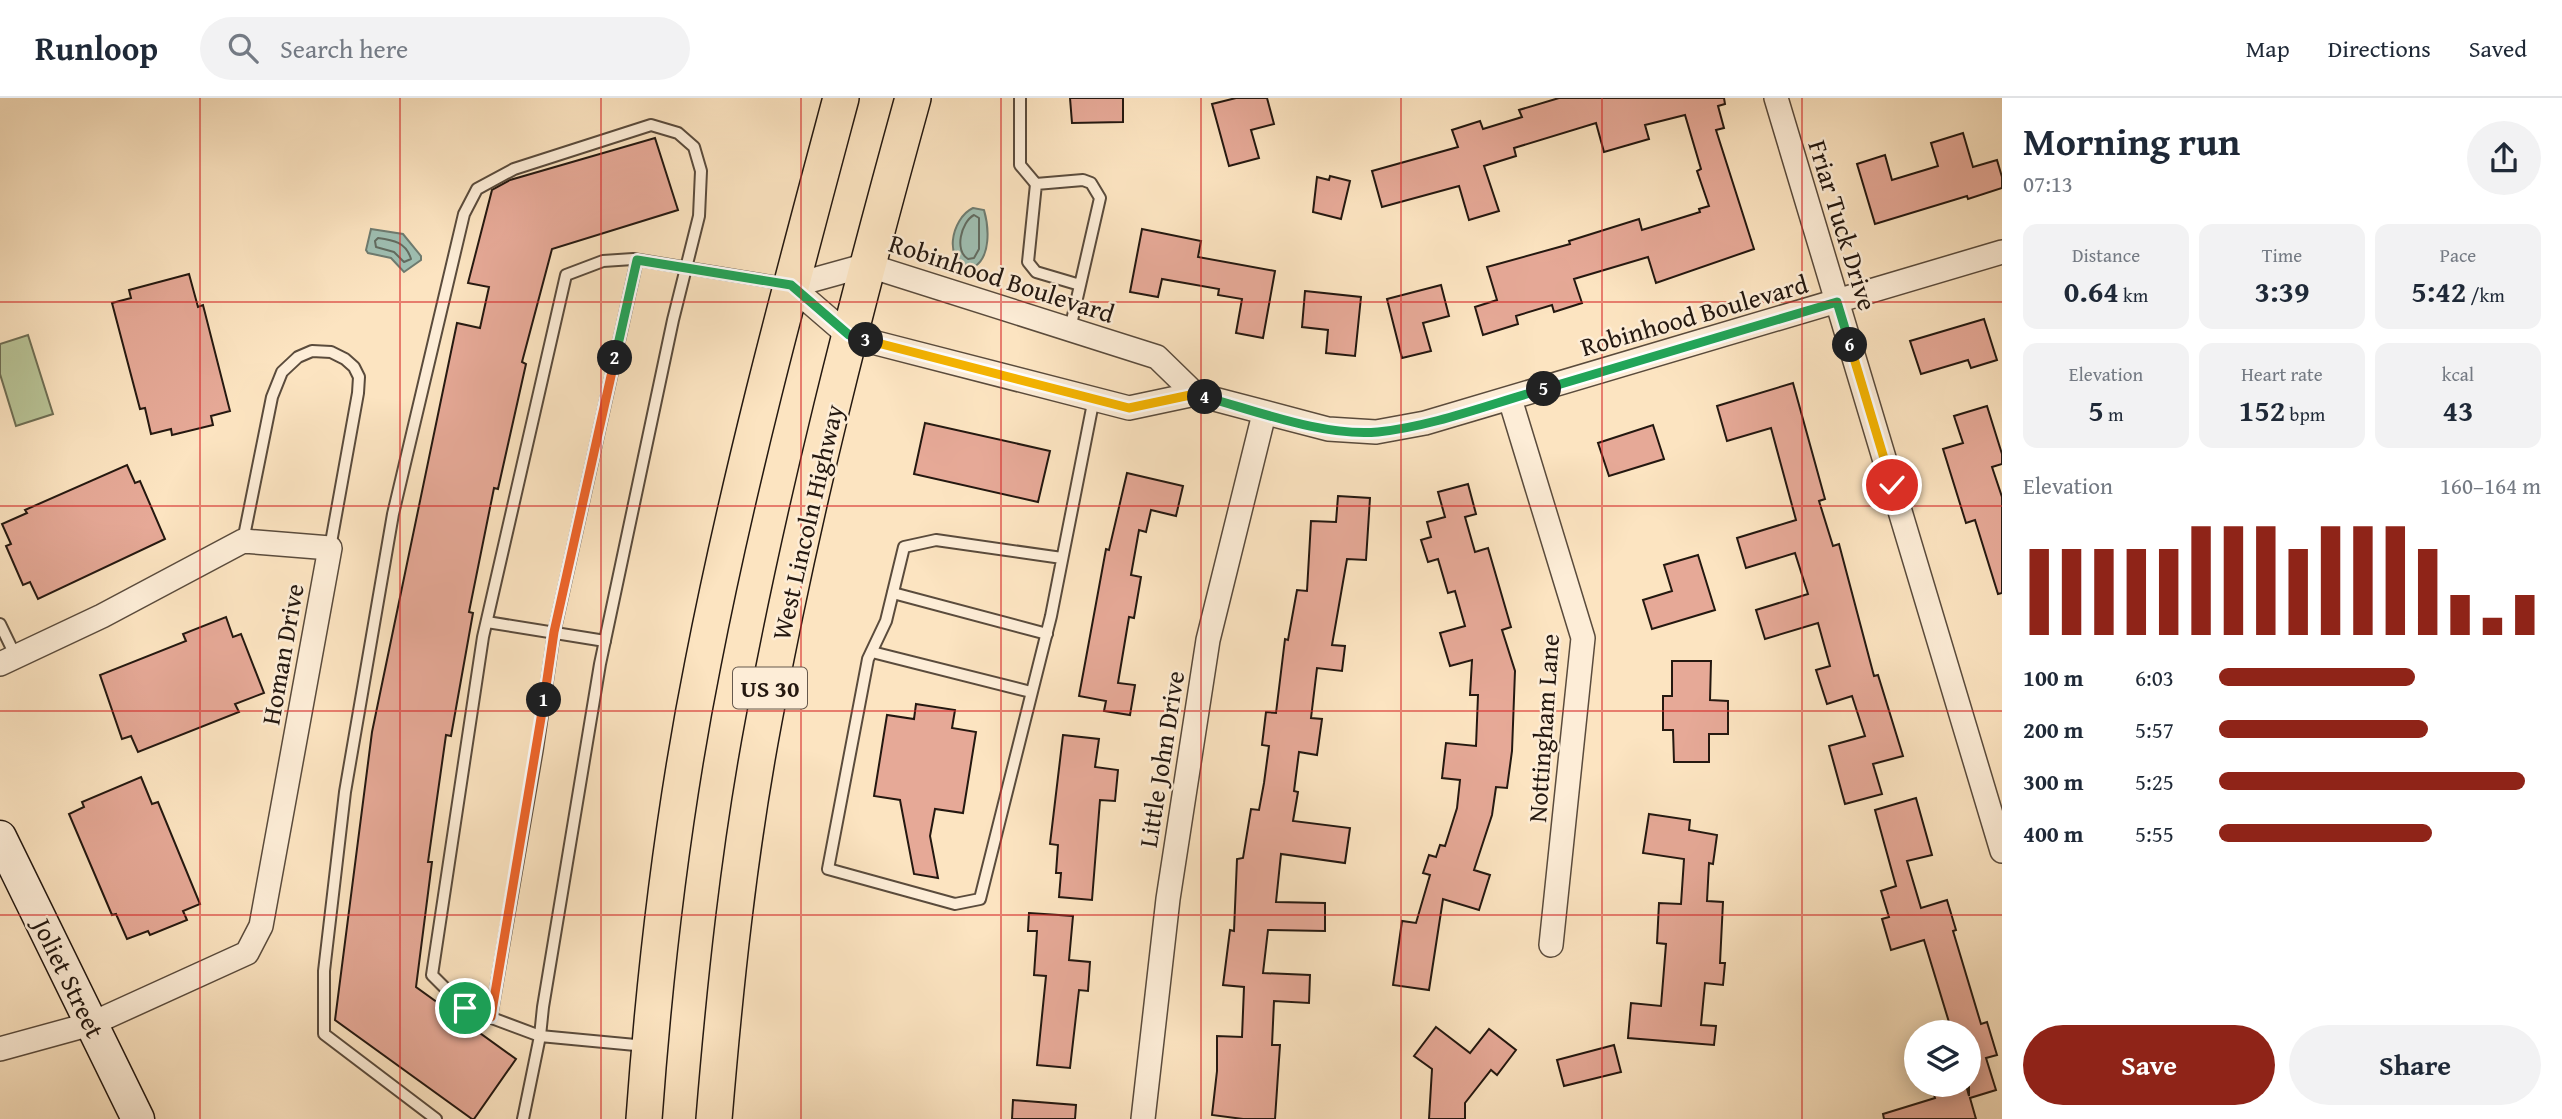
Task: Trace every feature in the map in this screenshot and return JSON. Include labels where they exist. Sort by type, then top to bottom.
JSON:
[{"type":"main road","name":"US 30","points":[[644,1119],[649,1047],[674,834],[702,664],[743,474],[841,98]]},
{"type":"main road","name":"West Lincoln Highway","points":[[714,1119],[727,960],[763,722],[806,517],[849,335],[913,98]]},
{"type":"street","name":"Friar Tuck Drive","points":[[1776,98],[2002,851]]},
{"type":"street","name":"Robinhood Boulevard","points":[[791,285],[867,265],[1157,357],[1195,394],[1328,429],[1376,432],[1425,423],[1510,399],[2002,252]]},
{"type":"street","name":"Robinhood Boulevard","points":[[791,285],[849,335],[1129,408],[1195,394]]},
{"type":"street","name":"Nottingham Lane","points":[[1510,399],[1583,638],[1551,945]]},
{"type":"street","name":"Little John Drive","points":[[1143,1119],[1168,899],[1208,640],[1264,414]]},
{"type":"street","name":"Homan Drive","points":[[0,1049],[92,1024],[247,953],[261,926],[330,548],[243,541]]},
{"type":"street","points":[[8,661],[102,616],[243,541]]},
{"type":"street","name":"Joliet Street","points":[[0,838],[138,1119]]},
{"type":"lane","points":[[1020,98],[1020,165],[1036,184],[1028,262],[1036,272],[1080,285]]},
{"type":"lane","points":[[436,1119],[324,1034],[324,971],[345,792],[393,513],[464,214],[477,189],[514,169],[651,125],[678,133],[694,147],[701,171],[699,216],[605,641],[542,1007],[540,1036],[523,1119]]},
{"type":"lane","points":[[1036,184],[1083,180],[1091,183],[1100,198],[1070,329]]},
{"type":"lane","points":[[649,1047],[540,1036],[465,1008],[432,975],[486,622],[566,275],[603,261],[637,260],[791,285]]},
{"type":"lane","points":[[491,1017],[537,750],[554,632],[637,260]]},
{"type":"lane","points":[[243,541],[272,397],[282,372],[299,357],[312,351],[331,352],[354,367],[359,377],[330,548]]},
{"type":"lane","points":[[1062,558],[936,540],[904,547],[886,621],[868,659],[828,869],[955,904],[980,899],[1047,634],[1094,398]]},
{"type":"lane","points":[[893,593],[1047,634]]},
{"type":"lane","points":[[486,622],[605,641]]},
{"type":"lane","points":[[0,624],[8,661]]},
{"type":"lane","points":[[872,652],[1031,692]]},
{"type":"green space","points":[[28,335],[53,414],[16,426],[0,374],[0,344]]},
{"type":"water","points":[[973,208],[984,210],[988,233],[986,249],[980,262],[974,267],[964,264],[953,250],[959,221]]},
{"type":"water","points":[[371,229],[403,234],[421,256],[421,260],[404,272],[391,258],[368,253],[366,250]]},
{"type":"building","points":[[1070,98],[1123,98],[1123,122],[1072,123]]},
{"type":"building","points":[[1236,98],[1267,98],[1274,124],[1251,130],[1259,158],[1229,166],[1212,104]]},
{"type":"building","points":[[1559,98],[1724,98],[1725,104],[1718,106],[1724,128],[1716,130],[1754,249],[1656,283],[1648,257],[1574,279],[1582,303],[1554,312],[1552,305],[1516,316],[1518,324],[1483,335],[1475,307],[1497,300],[1487,267],[1570,244],[1569,241],[1639,219],[1642,230],[1700,212],[1699,209],[1709,206],[1697,171],[1701,169],[1685,115],[1645,125],[1649,139],[1604,152],[1596,123],[1514,148],[1516,156],[1484,166],[1499,211],[1469,220],[1459,186],[1382,207],[1372,171],[1458,147],[1452,130],[1480,121],[1483,129],[1522,117],[1519,110]]},
{"type":"building","points":[[1963,133],[1973,167],[1997,160],[2002,188],[1875,224],[1857,164],[1885,155],[1892,180],[1938,166],[1931,143]]},
{"type":"building","points":[[655,138],[678,210],[552,249],[522,362],[526,364],[498,489],[494,488],[469,612],[473,613],[451,736],[446,735],[428,862],[432,862],[416,987],[516,1059],[472,1119],[335,1020],[372,732],[457,323],[480,328],[489,287],[468,283],[492,190],[510,180]]},
{"type":"building","points":[[1330,176],[1350,181],[1341,219],[1313,212],[1317,177],[1329,180]]},
{"type":"building","points":[[1142,229],[1201,241],[1198,257],[1275,271],[1263,338],[1236,333],[1242,299],[1218,295],[1219,289],[1162,279],[1158,297],[1130,292]]},
{"type":"building","points":[[189,274],[198,307],[203,305],[230,411],[211,416],[213,425],[172,435],[171,429],[151,434],[145,408],[140,409],[112,303],[131,298],[129,290]]},
{"type":"building","points":[[1441,285],[1449,316],[1423,323],[1431,351],[1402,358],[1387,299]]},
{"type":"building","points":[[1305,291],[1361,297],[1355,356],[1326,353],[1328,330],[1302,327]]},
{"type":"building","points":[[1984,319],[1997,360],[1971,368],[1968,360],[1921,374],[1910,341]]},
{"type":"building","points":[[1793,383],[1825,499],[1819,501],[1833,546],[1839,544],[1874,676],[1878,675],[1903,756],[1873,764],[1882,794],[1845,804],[1829,746],[1865,736],[1852,696],[1827,704],[1816,670],[1830,666],[1818,623],[1765,639],[1756,610],[1808,594],[1795,553],[1746,568],[1737,538],[1796,520],[1771,428],[1727,441],[1717,406]]},
{"type":"building","points":[[1987,406],[2002,454],[2002,464],[1992,467],[2002,497],[2002,593],[1998,594],[1975,520],[1966,523],[1943,449],[1963,443],[1954,416]]},
{"type":"building","points":[[925,423],[1050,451],[1038,502],[914,474]]},
{"type":"building","points":[[1653,425],[1664,459],[1609,476],[1598,443]]},
{"type":"building","points":[[127,465],[135,483],[140,481],[165,539],[38,599],[30,582],[23,585],[6,546],[11,544],[2,524],[27,513],[25,510]]},
{"type":"building","points":[[1127,473],[1183,486],[1176,516],[1151,510],[1146,532],[1139,530],[1131,575],[1141,577],[1134,618],[1129,617],[1118,683],[1135,685],[1130,715],[1104,711],[1106,701],[1079,696],[1106,549],[1109,550]]},
{"type":"building","points":[[1468,484],[1476,514],[1465,517],[1475,552],[1488,548],[1511,627],[1502,630],[1515,671],[1512,751],[1507,788],[1496,787],[1492,815],[1474,870],[1490,875],[1479,910],[1443,899],[1429,990],[1393,985],[1402,921],[1416,923],[1430,875],[1423,873],[1429,855],[1436,857],[1440,845],[1445,846],[1457,808],[1460,780],[1442,778],[1446,743],[1476,746],[1478,695],[1470,695],[1472,660],[1450,666],[1440,633],[1465,626],[1455,591],[1448,593],[1438,559],[1428,562],[1421,540],[1431,537],[1427,522],[1445,517],[1438,492]]},
{"type":"building","points":[[1338,496],[1370,498],[1366,560],[1347,559],[1332,645],[1345,646],[1342,671],[1317,668],[1311,718],[1322,719],[1317,755],[1299,752],[1294,791],[1298,792],[1293,821],[1350,828],[1345,863],[1281,854],[1276,902],[1325,903],[1325,931],[1268,930],[1263,973],[1310,975],[1309,1003],[1274,1001],[1272,1045],[1280,1045],[1275,1119],[1212,1115],[1217,1071],[1217,1036],[1242,1037],[1244,987],[1223,985],[1230,930],[1234,931],[1237,859],[1243,858],[1251,809],[1259,810],[1264,783],[1269,746],[1262,745],[1266,712],[1276,713],[1285,639],[1288,640],[1297,590],[1307,591],[1311,521],[1336,522]]},
{"type":"building","points":[[1698,555],[1715,610],[1652,629],[1643,600],[1672,591],[1664,565]]},
{"type":"building","points":[[226,617],[233,637],[241,634],[264,693],[235,704],[239,712],[138,752],[131,736],[122,739],[100,675],[186,641],[183,634]]},
{"type":"building","points":[[1672,661],[1711,661],[1710,700],[1728,701],[1728,734],[1709,734],[1709,762],[1674,762],[1673,730],[1663,730],[1663,696],[1672,696]]},
{"type":"building","points":[[916,704],[955,710],[952,728],[976,732],[963,813],[935,809],[930,836],[938,878],[914,874],[900,800],[874,796],[887,715],[914,719]]},
{"type":"building","points":[[1063,735],[1099,739],[1095,767],[1118,770],[1115,801],[1100,800],[1092,900],[1059,897],[1061,873],[1056,873],[1058,845],[1050,844]]},
{"type":"building","points":[[141,777],[152,804],[158,802],[200,904],[183,911],[187,920],[150,935],[148,931],[127,939],[116,914],[112,915],[69,814],[84,807],[82,802]]},
{"type":"building","points":[[1916,798],[1932,855],[1907,861],[1921,908],[1947,900],[1956,930],[1953,931],[1980,1020],[1948,1020],[1924,940],[1891,950],[1882,919],[1889,917],[1881,891],[1896,886],[1875,810]]},
{"type":"building","points":[[1649,814],[1690,820],[1689,830],[1717,835],[1713,864],[1709,863],[1707,901],[1723,902],[1720,963],[1725,963],[1723,985],[1705,983],[1701,1025],[1716,1026],[1714,1045],[1628,1038],[1631,1003],[1661,1006],[1666,944],[1657,943],[1659,903],[1681,904],[1684,859],[1643,853]]},
{"type":"building","points":[[1029,913],[1073,916],[1069,960],[1090,962],[1088,991],[1079,990],[1070,1068],[1037,1065],[1046,976],[1034,975],[1037,931],[1028,931]]},
{"type":"building","points":[[1987,1022],[1997,1055],[1986,1058],[1996,1090],[1981,1095],[1981,1024]]},
{"type":"building","points":[[1436,1027],[1470,1053],[1489,1029],[1516,1050],[1497,1075],[1491,1070],[1465,1103],[1465,1119],[1429,1119],[1432,1069],[1414,1056]]},
{"type":"building","points":[[1614,1045],[1621,1072],[1564,1086],[1557,1060]]},
{"type":"building","points":[[1973,1097],[1970,1098],[1976,1119],[1884,1119],[1883,1114],[1935,1098]]},
{"type":"building","points":[[1013,1100],[1076,1105],[1075,1119],[1012,1119]]},
{"type":"route","points":[[465,1008],[491,1017],[537,750],[554,632],[637,260],[791,285],[849,335],[1129,408],[1195,394],[1328,429],[1376,432],[1425,423],[1837,302],[1892,485]]}]
